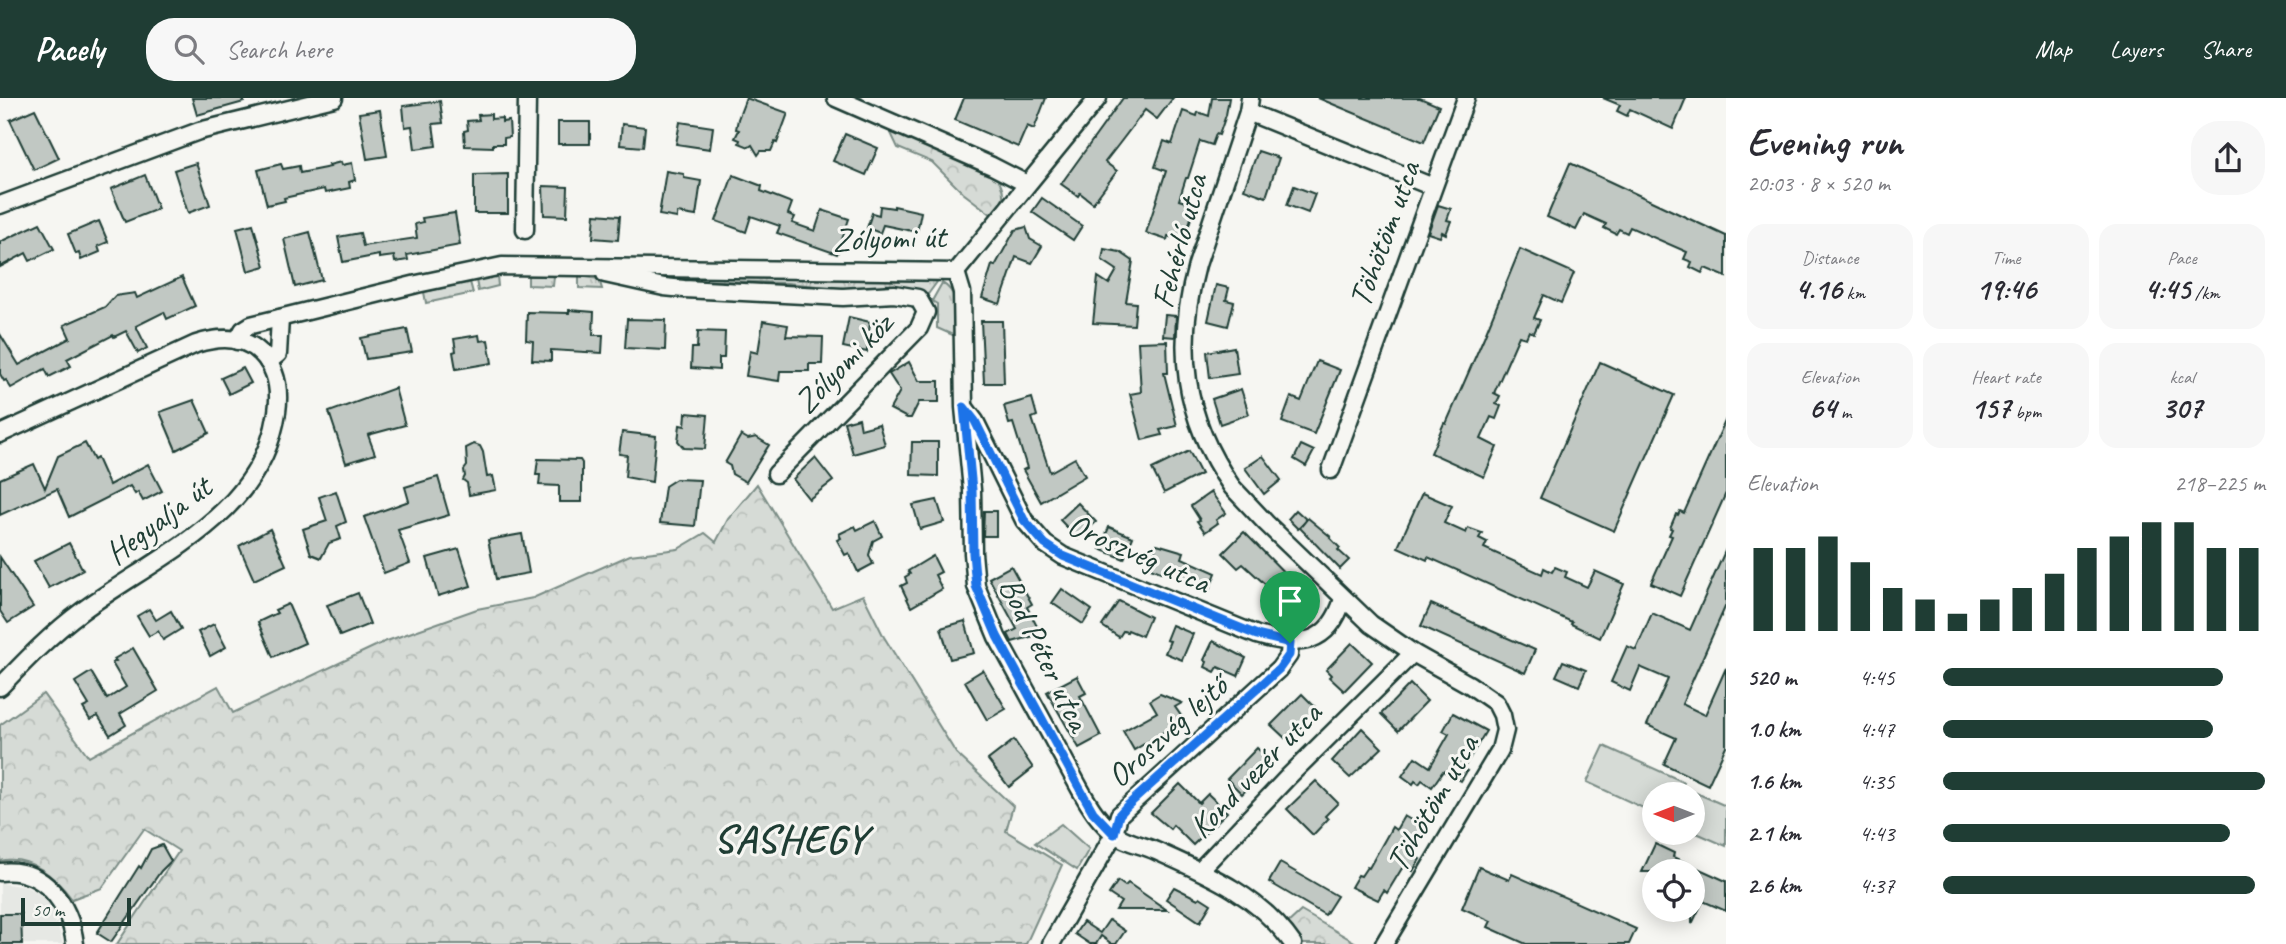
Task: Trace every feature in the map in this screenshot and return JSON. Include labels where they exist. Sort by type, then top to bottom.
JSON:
[{"type":"street","points":[[0,205],[199,131],[334,98]]},
{"type":"street","points":[[525,230],[527,98]]},
{"type":"street","points":[[836,98],[1027,184],[1098,98]]},
{"type":"street","name":"Töhötöm utca","points":[[1331,470],[1466,98]]},
{"type":"street","points":[[1249,105],[1433,187]]},
{"type":"street","name":"Fehérló utca","points":[[1249,105],[1190,290],[1186,319],[1185,373],[1206,443],[1225,477],[1266,523],[1343,599]]},
{"type":"street","name":"Zólyomi út","points":[[237,341],[243,330],[251,325],[491,268],[956,272],[1027,184]]},
{"type":"street","name":"Zólyomi út","points":[[586,268],[618,278],[674,288],[843,297],[904,295]]},
{"type":"street","name":"Bod Péter utca","points":[[956,272],[962,292],[964,407],[972,490],[976,586],[997,636],[1093,812],[1114,834],[1200,870],[1252,900],[1281,927],[1293,944]]},
{"type":"street","name":"Zólyomi köz","points":[[776,474],[924,322],[925,306],[918,298],[904,295]]},
{"type":"street","points":[[0,434],[196,344],[218,338],[237,341],[257,350],[268,362],[278,354],[280,318]]},
{"type":"street","name":"Hegyalja út","points":[[0,687],[65,624],[209,525],[242,493],[261,463],[275,421],[278,388],[274,371],[268,362]]},
{"type":"street","name":"Oroszvég utca","points":[[964,407],[975,421],[1024,520],[1045,544],[1063,556],[1257,635],[1290,643]]},
{"type":"street","points":[[1290,643],[1315,638],[1332,626],[1343,599]]},
{"type":"street","name":"Töhötöm utca","points":[[1343,599],[1370,624],[1496,703],[1505,730],[1500,750],[1384,944]]},
{"type":"street","name":"Oroszvég lejtő","points":[[1051,944],[1114,834],[1119,815],[1279,669],[1289,655],[1290,643]]},
{"type":"street","name":"Kond vezér utca","points":[[1200,870],[1288,777],[1413,653]]},
{"type":"street","points":[[0,872],[23,873],[46,883],[62,904],[75,944]]},
{"type":"shaded area","points":[[0,883],[27,887],[45,898],[55,915],[63,944],[0,944]]},
{"type":"green space","points":[[892,129],[994,174],[1003,190],[997,210],[992,215],[963,193],[932,162],[898,148],[890,131]]},
{"type":"green space","points":[[628,274],[929,279],[937,282],[926,297],[787,283],[653,279]]},
{"type":"green space","points":[[497,276],[498,286],[478,291],[476,280]]},
{"type":"green space","points":[[528,276],[554,276],[553,286],[528,285]]},
{"type":"green space","points":[[579,276],[599,279],[602,289],[579,288]]},
{"type":"green space","points":[[470,282],[473,293],[426,303],[424,292]]},
{"type":"green space","points":[[942,283],[948,287],[955,299],[957,337],[937,328],[937,304],[932,301]]},
{"type":"green space","points":[[757,484],[832,608],[863,595],[884,637],[956,753],[1013,806],[1006,831],[1062,865],[1026,944],[117,944],[179,851],[144,829],[102,888],[72,899],[50,875],[32,864],[0,861],[0,725],[43,694],[89,757],[218,686],[233,713],[384,642],[477,609],[533,598],[630,555],[678,549],[705,533],[716,542],[728,519]]},
{"type":"green space","points":[[1604,746],[1684,782],[1642,782],[1642,807],[1587,782]]},
{"type":"green space","points":[[1705,797],[1726,806],[1726,846],[1705,837]]},
{"type":"green space","points":[[1061,824],[1089,849],[1077,870],[1035,843]]},
{"type":"green space","points":[[1301,911],[1358,944],[1300,944],[1287,924]]},
{"type":"building","points":[[192,98],[244,98],[244,102],[197,115]]},
{"type":"building","points":[[746,98],[788,113],[777,143],[775,142],[771,151],[761,151],[758,155],[752,145],[749,147],[739,143],[740,140],[735,138],[739,130],[736,129],[738,119]]},
{"type":"building","points":[[964,98],[1046,98],[1034,129],[1027,126],[1018,147],[955,120]]},
{"type":"building","points":[[1123,98],[1173,98],[1157,119],[1145,110],[1105,162],[1117,171],[1093,203],[1061,184]]},
{"type":"building","points":[[1212,98],[1229,98],[1226,115],[1219,135],[1216,134],[1212,145],[1200,141],[1186,178],[1179,200],[1195,205],[1184,241],[1168,236],[1167,240],[1146,233],[1166,171],[1155,167],[1164,141],[1172,144],[1183,111],[1197,116],[1198,112],[1209,116]]},
{"type":"building","points":[[1318,98],[1420,98],[1439,106],[1424,142]]},
{"type":"building","points":[[1603,98],[1686,98],[1673,129],[1630,109],[1627,116],[1617,111],[1620,105]]},
{"type":"building","points":[[440,101],[443,123],[433,124],[436,146],[415,149],[412,126],[405,127],[403,106]]},
{"type":"building","points":[[35,109],[59,158],[34,170],[10,120]]},
{"type":"building","points":[[380,110],[387,156],[367,159],[359,113]]},
{"type":"building","points":[[491,114],[491,119],[502,118],[502,122],[509,121],[510,137],[504,138],[504,144],[493,144],[493,147],[465,146],[464,131],[468,130],[467,121],[479,120],[478,115]]},
{"type":"building","points":[[558,122],[590,122],[590,144],[558,144]]},
{"type":"building","points":[[680,122],[713,127],[710,149],[676,144]]},
{"type":"building","points":[[622,124],[645,127],[643,147],[620,145]]},
{"type":"building","points":[[845,134],[878,148],[866,175],[833,161]]},
{"type":"building","points":[[1258,151],[1279,158],[1266,197],[1244,189]]},
{"type":"building","points":[[341,162],[342,165],[352,163],[355,180],[349,182],[350,188],[325,193],[324,189],[284,198],[285,201],[267,205],[258,170],[281,164],[283,169],[299,166],[300,173]]},
{"type":"building","points":[[196,163],[210,205],[188,213],[174,170]]},
{"type":"building","points":[[1570,163],[1726,236],[1726,277],[1705,268],[1702,273],[1690,267],[1692,262],[1684,259],[1687,252],[1630,227],[1627,233],[1619,229],[1616,234],[1604,228],[1606,224],[1584,214],[1576,230],[1547,217]]},
{"type":"building","points":[[666,171],[701,181],[696,216],[677,213],[677,218],[659,215]]},
{"type":"building","points":[[508,174],[508,213],[474,213],[474,175]]},
{"type":"building","points":[[145,175],[158,209],[125,222],[111,189]]},
{"type":"building","points":[[733,175],[762,186],[761,191],[792,203],[788,214],[795,217],[792,223],[815,231],[822,210],[849,219],[837,254],[777,233],[780,226],[751,216],[746,232],[716,221]]},
{"type":"building","points":[[543,186],[568,187],[567,216],[544,215]]},
{"type":"building","points":[[1294,186],[1315,194],[1308,213],[1287,205]]},
{"type":"building","points":[[1042,198],[1082,226],[1073,240],[1032,212]]},
{"type":"building","points":[[1438,205],[1451,209],[1447,220],[1451,221],[1446,234],[1442,232],[1440,237],[1428,233]]},
{"type":"building","points":[[880,206],[921,212],[917,232],[883,225],[880,233],[867,228],[872,213],[879,215]]},
{"type":"building","points":[[455,213],[460,245],[407,255],[408,260],[395,262],[394,256],[379,258],[379,255],[343,262],[338,237],[360,233],[363,246],[417,238],[415,224],[423,222],[422,218]]},
{"type":"building","points":[[595,214],[620,216],[618,240],[593,238]]},
{"type":"building","points":[[99,221],[108,242],[98,246],[100,252],[81,260],[68,234]]},
{"type":"building","points":[[40,223],[54,249],[30,261],[26,253],[0,267],[0,242]]},
{"type":"building","points":[[253,224],[265,266],[248,271],[237,228]]},
{"type":"building","points":[[1026,227],[1030,239],[1042,246],[1032,263],[1016,257],[1000,304],[982,298],[992,265],[995,266],[1015,230]]},
{"type":"building","points":[[310,232],[322,280],[295,287],[284,239]]},
{"type":"building","points":[[1104,249],[1120,252],[1133,261],[1126,302],[1136,303],[1134,325],[1093,323],[1098,277],[1109,284],[1117,270],[1102,260]]},
{"type":"building","points":[[1520,249],[1574,273],[1561,303],[1544,295],[1534,318],[1540,320],[1534,333],[1529,331],[1526,338],[1519,336],[1494,393],[1500,396],[1496,404],[1501,406],[1496,419],[1491,417],[1481,439],[1497,447],[1484,477],[1431,453],[1484,337]]},
{"type":"building","points":[[182,277],[195,306],[167,319],[164,312],[136,326],[147,348],[138,353],[126,331],[67,359],[71,366],[49,377],[45,369],[11,388],[0,374],[0,334],[19,365],[70,338],[64,325],[105,307],[115,296],[135,293],[137,298]]},
{"type":"building","points":[[1216,285],[1229,288],[1226,300],[1234,302],[1228,326],[1208,321]]},
{"type":"building","points":[[569,310],[594,312],[593,335],[603,335],[602,353],[551,350],[551,361],[532,360],[533,341],[526,340],[527,312],[569,313]]},
{"type":"building","points":[[1165,315],[1176,316],[1175,337],[1163,336]]},
{"type":"building","points":[[849,317],[870,322],[867,352],[843,347]]},
{"type":"building","points":[[627,319],[666,320],[665,350],[625,348]]},
{"type":"building","points":[[763,321],[788,325],[786,336],[823,337],[822,364],[809,364],[809,371],[780,371],[779,381],[746,376],[750,351],[758,353]]},
{"type":"building","points":[[981,321],[1002,321],[1004,383],[984,383]]},
{"type":"building","points":[[407,329],[412,352],[366,359],[361,338]]},
{"type":"building","points":[[698,331],[725,332],[724,358],[719,358],[719,370],[691,368],[692,348],[697,348]]},
{"type":"building","points":[[479,335],[480,341],[488,340],[492,363],[456,369],[454,339]]},
{"type":"building","points":[[1167,341],[1168,373],[1164,373],[1177,426],[1160,430],[1162,435],[1142,440],[1130,394],[1141,392],[1138,342]]},
{"type":"building","points":[[1234,347],[1238,374],[1210,378],[1207,352]]},
{"type":"building","points":[[1317,361],[1340,370],[1314,434],[1282,422],[1291,397],[1301,401]]},
{"type":"building","points":[[909,362],[919,381],[939,381],[939,402],[919,402],[911,418],[907,418],[890,409],[900,391],[889,374]]},
{"type":"building","points":[[1600,362],[1674,395],[1614,531],[1540,498]]},
{"type":"building","points":[[243,368],[251,383],[229,394],[221,378]]},
{"type":"building","points":[[395,388],[405,425],[368,435],[375,454],[346,463],[329,412]]},
{"type":"building","points":[[1241,389],[1249,414],[1220,424],[1212,399]]},
{"type":"building","points":[[1032,398],[1037,416],[1032,418],[1050,472],[1075,458],[1085,476],[1041,502],[1023,470],[1027,468],[1013,423],[1009,424],[1004,406]]},
{"type":"building","points":[[194,400],[209,433],[176,450],[160,412]]},
{"type":"building","points":[[686,413],[708,415],[705,449],[684,448],[678,441],[680,425],[685,426]]},
{"type":"building","points":[[859,418],[861,429],[879,424],[885,445],[853,454],[844,422]]},
{"type":"building","points":[[1726,419],[1726,493],[1680,596],[1651,583],[1672,536],[1669,535],[1672,529],[1670,528],[1676,514],[1680,511],[1684,513]]},
{"type":"building","points":[[622,432],[656,436],[652,482],[625,477],[627,455],[619,454]]},
{"type":"building","points":[[741,435],[748,439],[756,437],[769,445],[746,482],[732,474],[730,466],[725,463]]},
{"type":"building","points":[[912,442],[938,442],[938,476],[911,475]]},
{"type":"building","points":[[85,443],[94,460],[97,458],[109,485],[148,464],[162,491],[143,501],[138,492],[135,494],[130,486],[69,517],[57,489],[0,515],[0,479],[34,464],[45,488],[58,456]]},
{"type":"building","points":[[474,444],[480,446],[483,452],[487,477],[493,476],[496,490],[469,495],[467,483],[463,480],[467,466],[466,448]]},
{"type":"building","points":[[1301,445],[1314,451],[1306,466],[1294,459]]},
{"type":"building","points":[[1189,451],[1201,474],[1164,493],[1152,469]]},
{"type":"building","points":[[1263,456],[1281,480],[1264,494],[1245,468]]},
{"type":"building","points":[[815,458],[833,481],[809,499],[793,479]]},
{"type":"building","points":[[538,459],[580,460],[582,502],[559,502],[559,486],[539,485],[540,475],[536,475]]},
{"type":"building","points":[[438,477],[449,515],[398,530],[410,563],[384,573],[364,517],[409,501],[405,487]]},
{"type":"building","points":[[676,479],[700,480],[695,526],[660,523],[665,486]]},
{"type":"building","points":[[336,491],[346,522],[337,526],[341,539],[329,543],[321,558],[311,554],[303,529],[327,521],[319,497]]},
{"type":"building","points":[[1211,492],[1226,513],[1205,532],[1191,506]]},
{"type":"building","points":[[1422,493],[1452,506],[1444,523],[1466,533],[1468,528],[1482,533],[1479,538],[1487,542],[1484,548],[1542,574],[1544,568],[1552,572],[1555,567],[1567,572],[1565,577],[1587,587],[1595,571],[1624,584],[1600,638],[1571,624],[1572,622],[1428,557],[1427,560],[1398,547]]},
{"type":"building","points":[[937,500],[944,522],[920,529],[913,505]]},
{"type":"building","points":[[1078,503],[1096,522],[1078,539],[1060,520]]},
{"type":"building","points":[[1296,510],[1307,520],[1298,529],[1288,519]]},
{"type":"building","points":[[984,511],[996,511],[996,536],[983,536]]},
{"type":"building","points":[[1308,518],[1331,537],[1340,548],[1338,550],[1349,560],[1340,569],[1300,528]]},
{"type":"building","points":[[875,521],[882,536],[873,541],[869,555],[873,564],[858,572],[849,553],[845,555],[837,540],[841,538],[839,534],[855,526],[857,530]]},
{"type":"building","points":[[1109,527],[1133,537],[1124,559],[1100,549]]},
{"type":"building","points":[[270,529],[286,565],[254,580],[239,546]]},
{"type":"building","points":[[1244,532],[1312,601],[1298,615],[1243,564],[1238,568],[1223,553]]},
{"type":"building","points":[[522,534],[529,573],[496,579],[488,540]]},
{"type":"building","points":[[69,543],[83,570],[49,588],[34,561]]},
{"type":"building","points":[[1157,544],[1184,552],[1182,558],[1216,573],[1208,593],[1164,570],[1163,573],[1148,567]]},
{"type":"building","points":[[459,549],[471,586],[438,596],[427,558]]},
{"type":"building","points":[[1726,549],[1726,605],[1682,704],[1705,715],[1726,668],[1726,746],[1708,785],[1664,764],[1676,738],[1647,725],[1668,679],[1640,667],[1630,691],[1611,682],[1627,646],[1636,650],[1652,613],[1690,630]]},
{"type":"building","points":[[933,556],[941,572],[935,575],[942,589],[911,607],[901,586],[907,583],[905,577],[910,574],[908,571]]},
{"type":"building","points":[[0,557],[33,607],[8,623],[0,611]]},
{"type":"building","points":[[1011,566],[1032,604],[1027,607],[1041,634],[1012,642],[1008,634],[1017,629],[989,578]]},
{"type":"building","points":[[1062,589],[1092,610],[1083,624],[1052,603]]},
{"type":"building","points":[[358,593],[370,624],[340,636],[327,605]]},
{"type":"building","points":[[1119,601],[1150,617],[1142,636],[1128,630],[1123,631],[1119,637],[1102,626]]},
{"type":"building","points":[[288,604],[305,643],[273,657],[258,622]]},
{"type":"building","points":[[1431,604],[1535,650],[1525,673],[1421,626]]},
{"type":"building","points":[[149,609],[156,620],[171,611],[181,629],[163,640],[158,631],[149,636],[137,616]]},
{"type":"building","points":[[965,621],[974,653],[950,659],[941,628]]},
{"type":"building","points":[[214,624],[226,647],[210,656],[198,632]]},
{"type":"building","points":[[1172,625],[1193,634],[1182,660],[1165,653],[1170,641],[1166,640]]},
{"type":"building","points":[[1213,641],[1246,658],[1238,676],[1218,667],[1215,672],[1205,667],[1207,662],[1204,660]]},
{"type":"building","points":[[1352,643],[1372,662],[1344,691],[1329,677],[1331,675],[1326,670]]},
{"type":"building","points":[[133,648],[158,691],[120,714],[126,725],[110,735],[98,716],[90,720],[83,708],[89,705],[75,682],[91,672],[107,699],[126,687],[112,663],[116,661],[114,659]]},
{"type":"building","points":[[1563,661],[1586,670],[1579,686],[1556,676]]},
{"type":"building","points":[[983,670],[1006,709],[987,720],[965,681]]},
{"type":"building","points":[[1077,676],[1086,693],[1080,696],[1101,736],[1079,748],[1047,692]]},
{"type":"building","points":[[1410,684],[1427,701],[1398,731],[1381,714]]},
{"type":"building","points":[[1160,694],[1182,703],[1175,707],[1184,720],[1134,750],[1123,731],[1157,712],[1150,700]]},
{"type":"building","points":[[1302,694],[1321,713],[1307,727],[1304,724],[1296,732],[1294,729],[1285,738],[1271,725]]},
{"type":"building","points":[[1453,713],[1486,731],[1463,769],[1467,771],[1461,781],[1443,771],[1432,787],[1422,780],[1419,784],[1415,781],[1413,784],[1402,776],[1415,757],[1430,767],[1449,734],[1443,731]]},
{"type":"building","points":[[1362,728],[1382,748],[1350,778],[1332,761]]},
{"type":"building","points":[[1014,740],[1033,768],[1009,787],[988,760]]},
{"type":"building","points":[[1257,748],[1273,763],[1242,794],[1227,779]]},
{"type":"building","points":[[1316,781],[1338,803],[1325,816],[1328,819],[1313,835],[1287,809]]},
{"type":"building","points":[[1180,784],[1199,803],[1208,794],[1227,812],[1193,845],[1173,825],[1170,829],[1151,813]]},
{"type":"building","points":[[1404,816],[1425,828],[1410,853],[1420,859],[1413,871],[1404,865],[1387,893],[1384,890],[1378,900],[1351,887],[1358,875],[1361,876],[1367,867],[1369,868],[1392,827],[1396,830]]},
{"type":"building","points":[[162,845],[171,861],[111,942],[97,933],[151,849]]},
{"type":"building","points":[[1655,845],[1657,845],[1674,853],[1673,857],[1677,859],[1648,859]]},
{"type":"building","points":[[1280,863],[1337,896],[1325,915],[1269,882]]},
{"type":"building","points":[[1479,867],[1509,880],[1512,874],[1636,929],[1629,944],[1526,944],[1488,927],[1491,921],[1462,908]]},
{"type":"building","points":[[1705,871],[1726,881],[1726,911],[1705,902]]},
{"type":"building","points":[[1118,881],[1125,886],[1128,883],[1167,910],[1116,910],[1121,902],[1109,894]]},
{"type":"building","points":[[1174,887],[1211,904],[1200,922],[1166,899]]},
{"type":"building","points":[[0,914],[21,914],[22,944],[0,944]]},
{"type":"building","points":[[1109,920],[1125,931],[1116,944],[1101,936],[1096,944],[1090,944],[1075,934],[1083,922],[1100,933]]},
{"type":"district","name":"SASHEGY","points":[[791,839]]},
{"type":"route","points":[[964,407],[975,421],[1024,520],[1045,544],[1063,556],[1257,635],[1290,643],[1289,655],[1279,669],[1127,806],[1119,815],[1114,834],[1093,812],[1080,789],[997,636],[976,586],[972,490],[964,407]]}]
